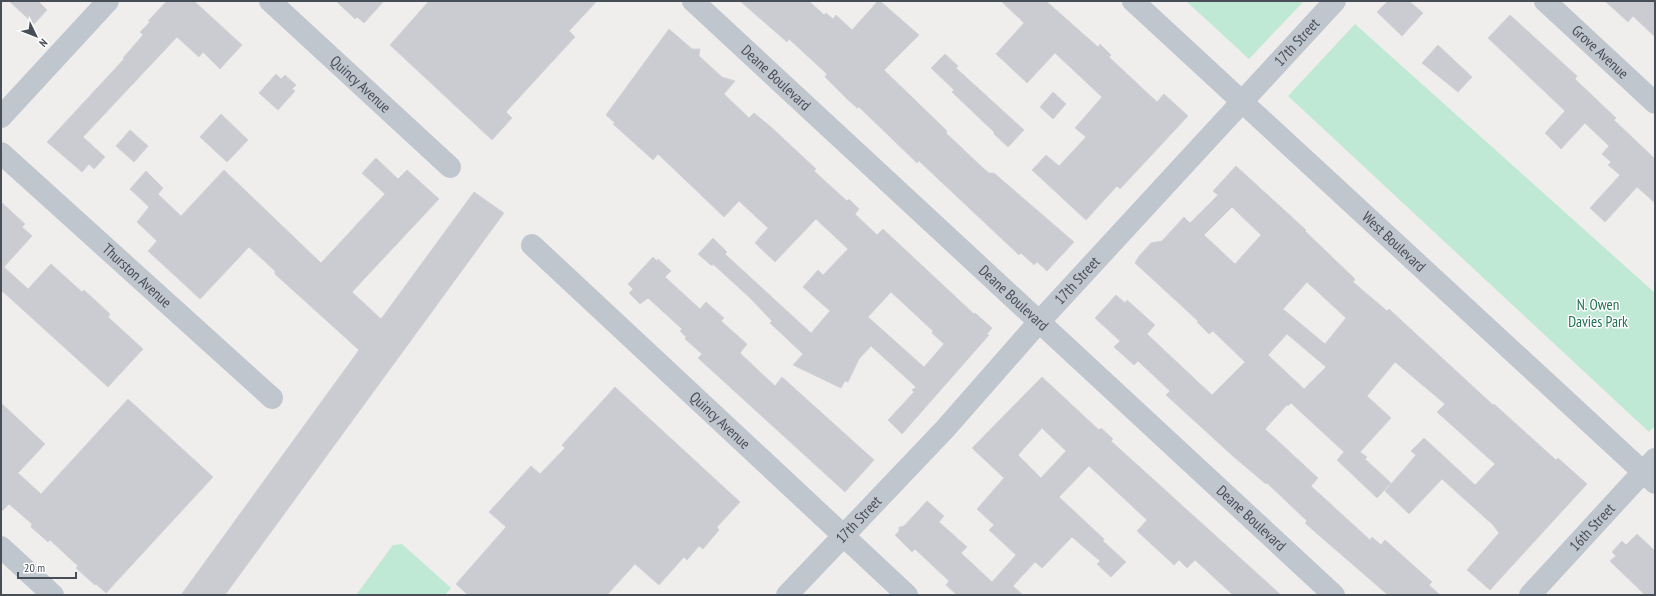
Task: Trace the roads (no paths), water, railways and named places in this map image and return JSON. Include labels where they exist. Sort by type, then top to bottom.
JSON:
[{"type":"street","points":[[1,117],[108,1]]},
{"type":"street","name":"Quincy Avenue","points":[[270,1],[450,167]]},
{"type":"street","name":"Deane Boulevard","points":[[693,1],[1334,595]]},
{"type":"street","name":"West Boulevard","points":[[1133,1],[1242,102],[1651,472]]},
{"type":"street","name":"17th Street","points":[[787,595],[842,535],[945,429],[1039,322],[1335,1]]},
{"type":"street","name":"Grove Avenue","points":[[1545,1],[1655,103]]},
{"type":"street","name":"Thurston Avenue","points":[[1,153],[272,398]]},
{"type":"street","name":"Quincy Avenue","points":[[532,245],[908,595]]},
{"type":"street","name":"16th Street","points":[[1530,595],[1651,472]]},
{"type":"street","points":[[1,547],[48,593]]},
{"type":"park label","name":"N. Owen Davies Park","points":[[1598,314]]}]
